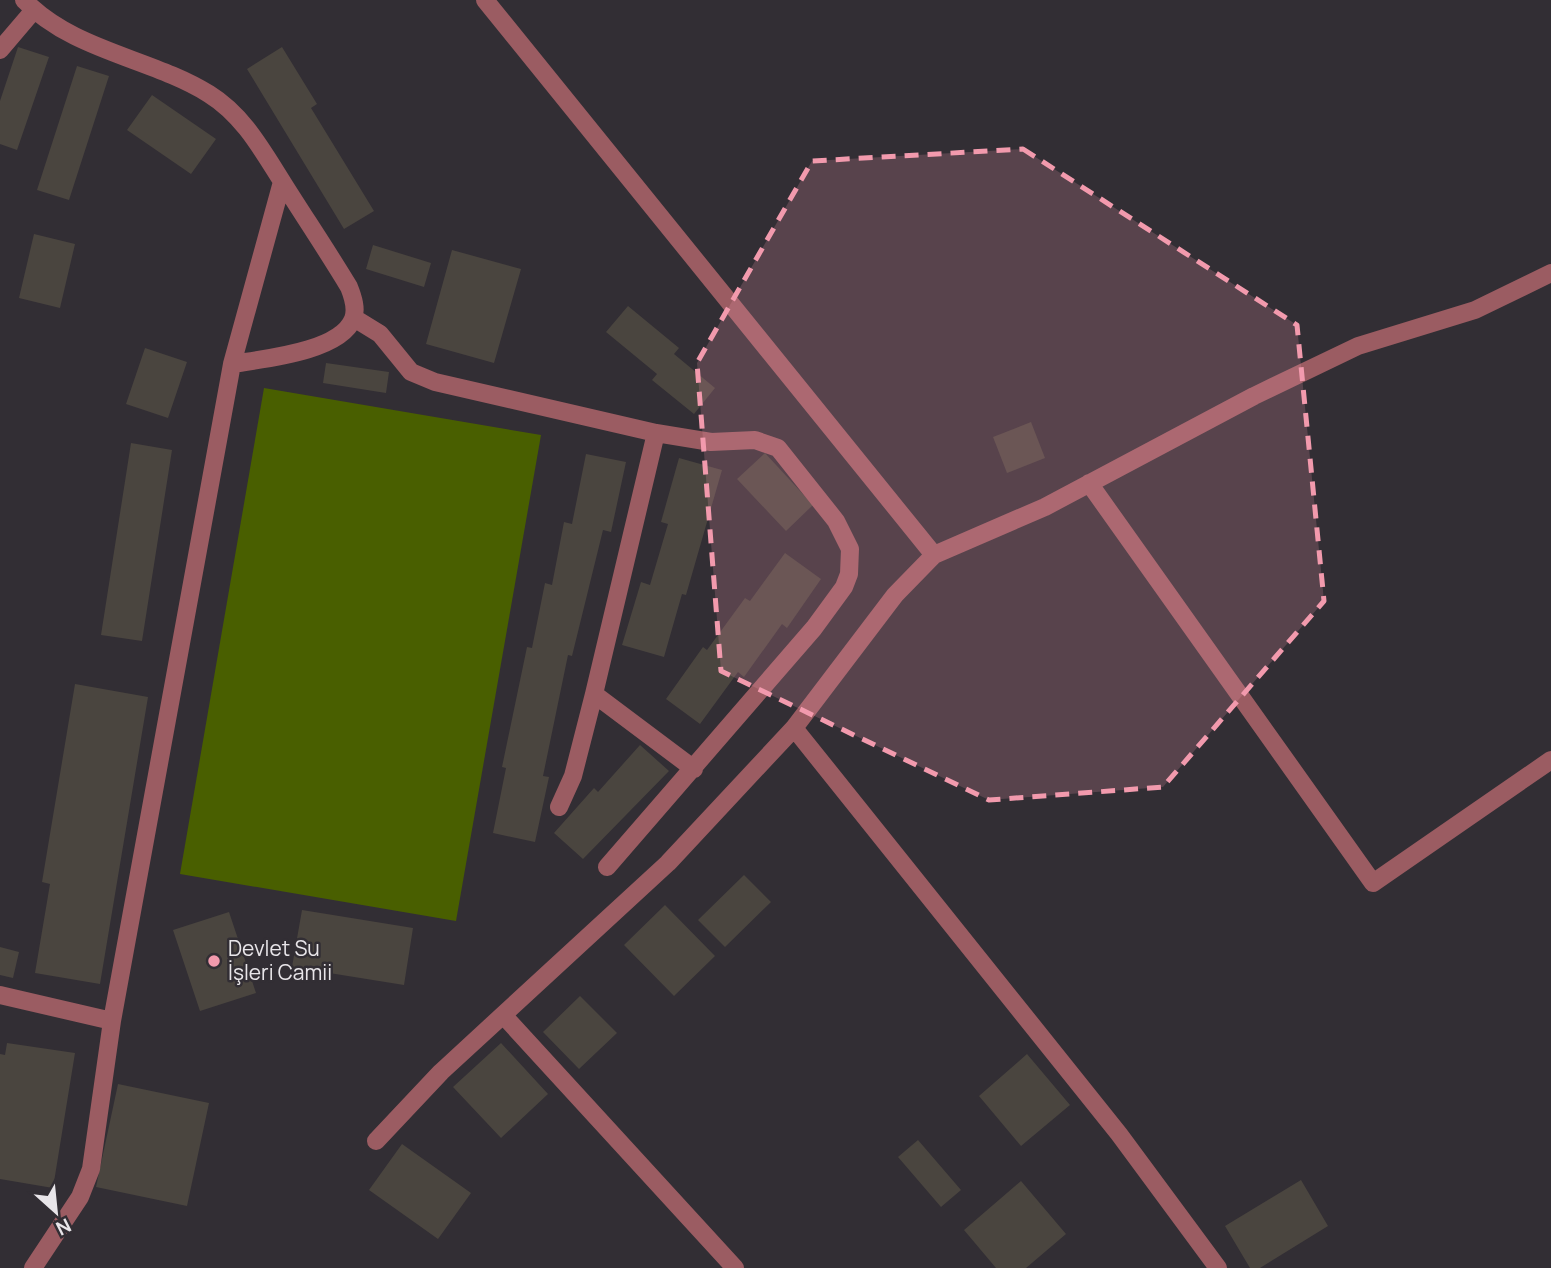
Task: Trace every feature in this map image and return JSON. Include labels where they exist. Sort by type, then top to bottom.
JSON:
[{"type":"street","points":[[485,0],[934,555]]},
{"type":"street","points":[[0,50],[29,5],[75,35],[181,78],[210,94],[232,111],[247,129],[349,287],[354,301],[354,318],[346,330],[320,345],[232,364]]},
{"type":"street","points":[[33,1268],[80,1197],[90,1169],[112,1021],[232,364],[282,182]]},
{"type":"street","points":[[376,1141],[441,1072],[668,863],[794,727],[895,595],[934,555],[1045,507],[1254,396],[1358,346],[1475,310],[1551,273]]},
{"type":"street","points":[[354,318],[380,334],[411,372],[435,382],[656,433],[711,442],[755,440],[770,443],[796,467],[836,521],[850,549],[849,574],[844,587],[814,628],[607,867]]},
{"type":"street","points":[[559,807],[573,776],[656,433]]},
{"type":"street","points":[[1089,484],[1373,883],[1551,760]]},
{"type":"street","points":[[594,694],[694,769]]},
{"type":"street","points":[[794,727],[1111,1123],[1218,1268]]},
{"type":"street","points":[[0,995],[112,1021]]},
{"type":"street","points":[[504,1016],[735,1268]]},
{"type":"highlighted area","points":[[1023,149],[1297,325],[1324,601],[1163,787],[989,800],[721,671],[697,363],[812,161]]},
{"type":"green space","points":[[264,388],[541,435],[456,921],[180,874]]},
{"type":"building","points":[[18,47],[49,57],[17,150],[0,144],[0,101]]},
{"type":"building","points":[[282,47],[317,104],[311,108],[374,211],[344,229],[247,69]]},
{"type":"building","points":[[77,66],[109,76],[69,200],[37,190]]},
{"type":"building","points":[[152,95],[216,139],[191,174],[127,130]]},
{"type":"building","points":[[34,234],[75,244],[60,308],[19,298]]},
{"type":"building","points":[[373,245],[431,263],[424,287],[366,269]]},
{"type":"building","points":[[452,250],[521,269],[494,363],[426,344]]},
{"type":"building","points":[[628,306],[679,348],[674,354],[715,388],[694,414],[652,380],[657,374],[606,332]]},
{"type":"building","points":[[145,348],[187,362],[168,418],[126,404]]},
{"type":"building","points":[[326,363],[389,372],[386,393],[323,383]]},
{"type":"building","points":[[1031,422],[1045,458],[1007,473],[993,437]]},
{"type":"building","points":[[131,443],[172,450],[142,641],[101,635]]},
{"type":"building","points":[[765,453],[813,505],[786,531],[737,479]]},
{"type":"building","points":[[586,454],[626,462],[611,532],[603,530],[572,656],[568,655],[543,776],[549,777],[535,842],[493,833],[506,768],[502,767],[527,647],[532,648],[545,583],[552,585],[564,522],[572,524]]},
{"type":"building","points":[[679,458],[722,470],[686,595],[682,594],[664,657],[622,645],[641,582],[650,585],[668,524],[661,522]]},
{"type":"building","points":[[785,553],[821,579],[787,628],[782,624],[744,677],[738,672],[700,724],[666,699],[703,647],[707,650],[745,598],[750,601]]},
{"type":"building","points":[[75,684],[148,697],[100,984],[35,973],[50,884],[42,882]]},
{"type":"building","points":[[640,745],[669,771],[583,859],[554,833],[594,788],[598,792]]},
{"type":"building","points":[[744,875],[771,902],[725,947],[698,920]]},
{"type":"building","points":[[665,905],[715,956],[674,996],[624,945]]},
{"type":"building","points":[[302,910],[413,928],[404,985],[292,967]]},
{"type":"building","name":"Devlet Su İşleri Camii","points":[[229,912],[256,993],[200,1011],[173,930]]},
{"type":"building","points":[[0,947],[19,952],[13,978],[0,975]]},
{"type":"building","points":[[580,996],[617,1033],[579,1069],[543,1032]]},
{"type":"building","points":[[7,1043],[75,1053],[53,1188],[0,1179],[0,1054],[5,1055]]},
{"type":"building","points":[[501,1043],[548,1094],[501,1138],[453,1087]]},
{"type":"building","points":[[1027,1054],[1070,1105],[1021,1146],[979,1096]]},
{"type":"building","points":[[118,1084],[209,1103],[187,1206],[96,1187]]},
{"type":"building","points":[[918,1140],[961,1190],[941,1207],[898,1157]]},
{"type":"building","points":[[402,1144],[471,1193],[438,1239],[369,1190]]},
{"type":"building","points":[[1301,1180],[1328,1226],[1260,1268],[1250,1268],[1225,1226]]},
{"type":"building","points":[[1021,1181],[1066,1234],[1026,1268],[996,1268],[964,1230]]},
{"type":"place","name":"Devlet Su İşleri Camii","points":[[214,961]]}]
